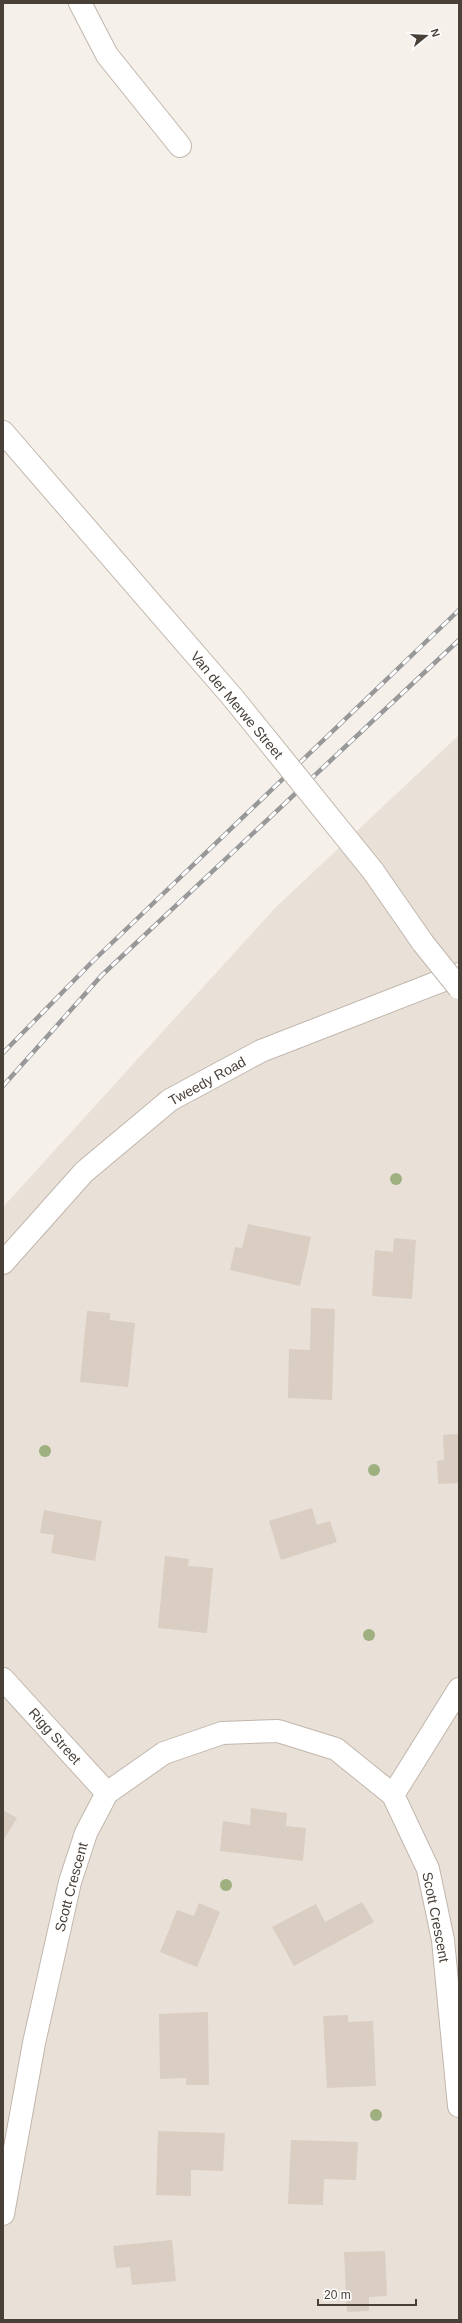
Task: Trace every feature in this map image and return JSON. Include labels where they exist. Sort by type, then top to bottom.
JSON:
[{"type":"street","points":[[80,3],[107,55],[180,146]]},
{"type":"street","name":"Van der Merwe Street","points":[[3,432],[234,699],[373,872],[424,944],[459,988]]},
{"type":"street","name":"Tweedy Road","points":[[3,1263],[84,1172],[170,1100],[262,1051],[459,974]]},
{"type":"street","name":"Rigg Street","points":[[3,1680],[107,1793]]},
{"type":"street","points":[[392,1795],[459,1689]]},
{"type":"street","name":"Scott Crescent","points":[[3,2214],[34,2043],[70,1882],[86,1834],[107,1793],[164,1753],[222,1733],[278,1731],[336,1749],[392,1795],[428,1869],[442,1933],[459,2106]]},
{"type":"shaded area","points":[[459,735],[459,2320],[3,2320],[3,1207],[276,907]]},
{"type":"building","points":[[248,1224],[311,1237],[300,1286],[230,1270],[235,1247],[242,1248]]},
{"type":"building","points":[[394,1238],[416,1240],[412,1299],[372,1296],[375,1250],[393,1252]]},
{"type":"building","points":[[311,1308],[335,1309],[332,1400],[288,1398],[289,1349],[310,1350]]},
{"type":"building","points":[[87,1311],[110,1313],[110,1320],[135,1323],[128,1387],[80,1382]]},
{"type":"building","points":[[459,1434],[459,1483],[438,1484],[437,1461],[444,1460],[443,1435]]},
{"type":"building","points":[[312,1508],[317,1525],[330,1521],[337,1542],[281,1560],[269,1521]]},
{"type":"building","points":[[44,1510],[102,1521],[95,1561],[51,1553],[54,1535],[40,1533]]},
{"type":"building","points":[[165,1556],[189,1559],[188,1566],[213,1568],[207,1633],[158,1628]]},
{"type":"building","points":[[251,1808],[287,1813],[286,1826],[306,1828],[303,1861],[220,1851],[223,1821],[250,1825]]},
{"type":"building","points":[[3,1810],[17,1818],[3,1841]]},
{"type":"building","points":[[362,1902],[374,1922],[294,1966],[272,1927],[316,1904],[325,1922]]},
{"type":"building","points":[[199,1903],[220,1912],[197,1967],[160,1952],[177,1910],[194,1916]]},
{"type":"building","points":[[208,2012],[209,2085],[186,2085],[186,2078],[160,2079],[159,2014]]},
{"type":"building","points":[[348,2015],[348,2022],[373,2021],[376,2086],[327,2088],[323,2016]]},
{"type":"building","points":[[158,2131],[225,2133],[223,2171],[191,2170],[191,2196],[156,2195]]},
{"type":"building","points":[[291,2140],[358,2142],[356,2180],[324,2179],[323,2205],[288,2204]]},
{"type":"building","points":[[172,2240],[176,2281],[132,2285],[130,2267],[116,2268],[113,2246]]},
{"type":"building","points":[[385,2251],[387,2296],[369,2297],[369,2311],[347,2312],[344,2252]]},
{"type":"railway","points":[[3,1053],[92,962],[459,610]]},
{"type":"railway","points":[[3,1086],[102,975],[459,640]]}]
